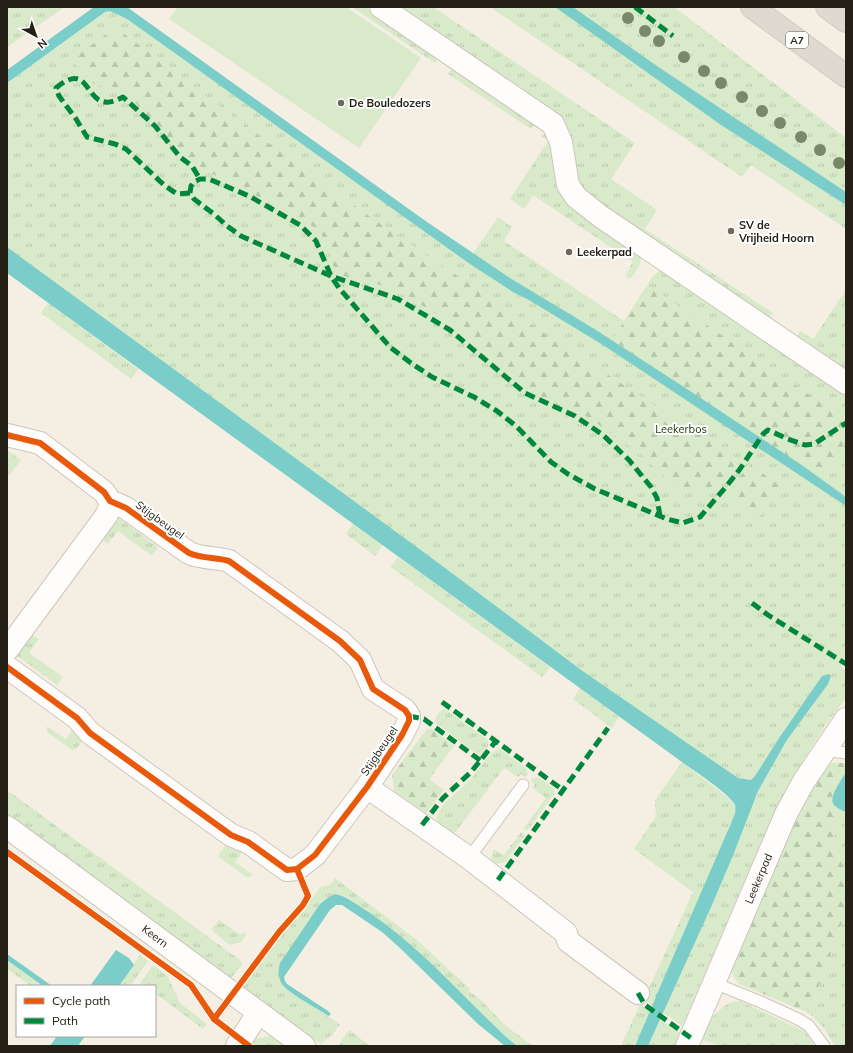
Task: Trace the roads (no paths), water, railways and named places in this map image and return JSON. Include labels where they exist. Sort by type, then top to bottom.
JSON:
[{"type":"highway","name":"A7","points":[[752,7],[846,76]]},
{"type":"highway","points":[[827,7],[846,21]]},
{"type":"street","points":[[381,7],[554,124],[561,142],[568,185],[576,197],[600,216],[846,383]]},
{"type":"street","name":"Stijgbeugel","points":[[7,435],[40,443],[104,492],[110,501],[126,508],[189,553],[199,558],[218,558],[229,561],[340,641],[360,660],[374,689],[405,710],[409,716],[409,721],[402,735],[366,787],[315,855],[298,868],[286,870],[248,842],[231,835],[90,733],[77,718],[7,667]]},
{"type":"street","points":[[7,650],[106,516],[110,507],[110,501]]},
{"type":"street","name":"Leekerpad","points":[[687,1046],[786,814],[804,781],[846,719]]},
{"type":"street","name":"Stijgbeugel","points":[[366,787],[469,858],[566,933],[568,941],[638,993]]},
{"type":"street","name":"Keern","points":[[7,827],[304,1046]]},
{"type":"street","points":[[237,1046],[258,1013]]},
{"type":"lane","points":[[825,750],[846,753]]},
{"type":"lane","points":[[469,858],[522,785]]},
{"type":"lane","points":[[714,983],[800,1020],[812,1030],[824,1046]]},
{"type":"water","points":[[94,7],[127,7],[427,222],[510,278],[596,330],[803,466],[846,497],[846,506],[603,345],[529,300],[513,292],[467,262],[127,19],[110,11],[105,12],[7,83],[7,70]]},
{"type":"water","points":[[555,7],[573,7],[657,66],[846,192],[846,205],[721,125]]},
{"type":"water","points":[[7,247],[429,556],[584,672],[738,778],[751,780],[755,776],[779,738],[822,676],[828,674],[831,676],[828,684],[787,740],[758,791],[712,905],[648,1046],[635,1046],[656,997],[655,996],[735,814],[735,805],[732,800],[711,782],[7,273]]},
{"type":"water","points":[[846,773],[846,812],[837,808],[832,799],[834,792]]},
{"type":"water","points":[[335,894],[343,896],[354,902],[402,937],[517,1046],[505,1046],[478,1024],[382,932],[342,905],[336,905],[330,910],[284,977],[287,984],[331,1014],[329,1016],[290,992],[282,984],[279,976],[280,963],[320,904]]},
{"type":"water","points":[[116,950],[129,958],[134,965],[120,985],[91,985]]},
{"type":"water","points":[[7,954],[51,985],[42,985],[7,960]]},
{"type":"water","points":[[56,1037],[84,1037],[78,1046],[50,1046]]},
{"type":"place","name":"De Bouledozers","points":[[341,103]]},
{"type":"place","name":"SV de Vrijheid Hoorn","points":[[731,231]]},
{"type":"place","name":"Leekerpad","points":[[569,252]]},
{"type":"park label","name":"Leekerbos","points":[[681,429]]}]
